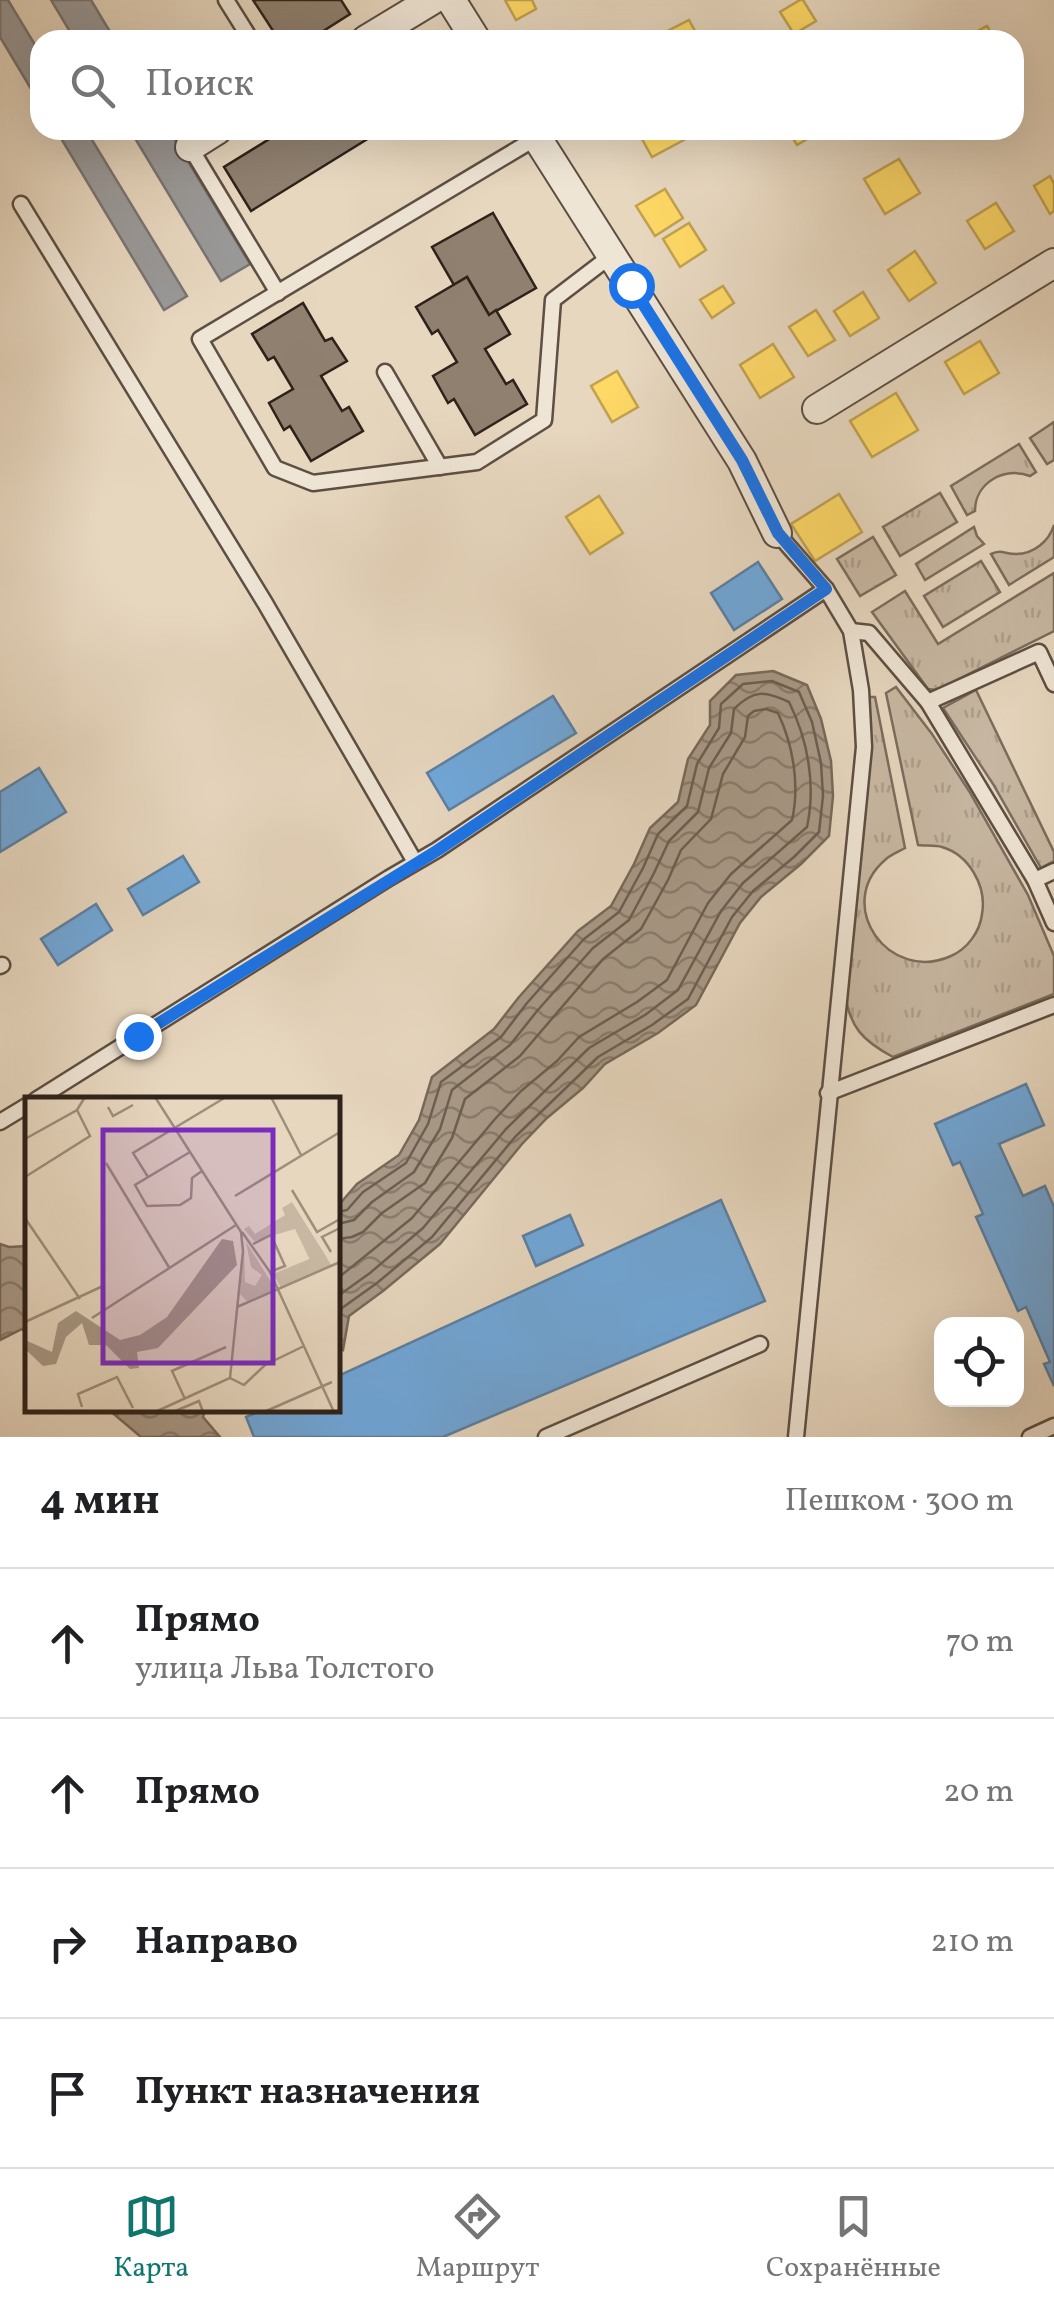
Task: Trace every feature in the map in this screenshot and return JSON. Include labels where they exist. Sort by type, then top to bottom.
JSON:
[{"type":"street","points":[[382,30],[432,0]]},
{"type":"street","points":[[451,0],[470,30]]},
{"type":"street","points":[[190,146],[200,140]]},
{"type":"street","points":[[538,140],[742,460],[778,533]]},
{"type":"street","points":[[817,409],[1054,263]]},
{"type":"lane","points":[[226,0],[245,30]]},
{"type":"lane","points":[[524,140],[200,339],[275,468],[313,482],[477,462],[544,420],[553,300],[612,255]]},
{"type":"lane","points":[[190,146],[278,293]]},
{"type":"lane","points":[[21,204],[265,604],[416,862]]},
{"type":"lane","points":[[386,372],[440,466]]},
{"type":"lane","points":[[778,533],[826,589],[851,631],[861,690],[864,747],[796,1437]]},
{"type":"lane","points":[[41,1097],[438,850],[826,589]]},
{"type":"lane","points":[[851,631],[870,633],[928,702],[1035,880],[1054,922]]},
{"type":"lane","points":[[928,702],[1039,652],[1054,684]]},
{"type":"lane","points":[[1035,880],[1054,871]]},
{"type":"lane","points":[[828,1093],[1054,1005]]},
{"type":"lane","points":[[0,1122],[25,1107]]},
{"type":"lane","points":[[546,1437],[760,1344]]},
{"type":"lane","points":[[1030,1437],[1054,1426]]},
{"type":"green space","points":[[1054,422],[1054,460],[1047,464],[1030,438]]},
{"type":"green space","points":[[1019,444],[1036,472],[1030,476],[1010,473],[993,479],[980,492],[975,511],[967,515],[951,486]]},
{"type":"green space","points":[[940,493],[957,522],[900,556],[883,527]]},
{"type":"green space","points":[[1054,525],[1054,557],[1009,585],[991,554],[1029,552],[1045,541]]},
{"type":"green space","points":[[974,527],[984,544],[925,580],[916,564]]},
{"type":"green space","points":[[873,537],[896,575],[860,596],[837,559]]},
{"type":"green space","points":[[981,561],[1000,592],[943,627],[924,596]]},
{"type":"green space","points":[[1054,573],[1054,631],[937,690],[928,689],[872,612],[905,591],[938,644]]},
{"type":"green space","points":[[896,687],[969,791],[1028,895],[1054,956],[1054,994],[893,1057],[859,1032],[845,992],[863,808],[867,697],[875,697],[905,848],[887,858],[870,878],[865,898],[867,918],[875,935],[889,950],[907,959],[928,962],[951,956],[976,933],[983,903],[979,883],[968,864],[942,847],[918,845],[886,693]]},
{"type":"green space","points":[[976,690],[1054,852],[1054,861],[1041,868],[943,708]]},
{"type":"water","points":[[773,671],[807,685],[821,719],[831,761],[829,836],[761,897],[740,923],[696,1005],[605,1064],[547,1118],[440,1244],[349,1316],[343,1350],[340,1349],[340,1204],[357,1184],[399,1155],[419,1120],[432,1077],[494,1029],[578,931],[611,906],[650,828],[678,802],[688,759],[710,725],[710,701],[736,675]]},
{"type":"water","points":[[0,1244],[25,1246],[25,1332],[22,1329],[0,1340]]},
{"type":"water","points":[[111,1412],[204,1412],[203,1417],[220,1437],[141,1437]]},
{"type":"building: Жильё","points":[[505,0],[532,0],[536,9],[516,20]]},
{"type":"building: Жильё","points":[[803,0],[816,21],[801,30],[791,30],[780,12]]},
{"type":"building: Жильё","points":[[689,20],[694,30],[670,30]]},
{"type":"building: Жильё","points":[[643,140],[684,140],[652,157]]},
{"type":"building: Жильё","points":[[899,159],[920,193],[885,214],[864,179]]},
{"type":"building: Жильё","points":[[1050,176],[1054,184],[1054,211],[1050,214],[1034,186]]},
{"type":"building: Жильё","points":[[665,189],[683,218],[655,236],[636,206]]},
{"type":"building: Жильё","points":[[996,203],[1014,231],[985,249],[967,221]]},
{"type":"building: Жильё","points":[[689,223],[706,250],[680,267],[663,239]]},
{"type":"building: Жильё","points":[[915,251],[936,283],[909,301],[888,270]]},
{"type":"building: Жильё","points":[[723,286],[734,303],[712,318],[700,300]]},
{"type":"building: Жильё","points":[[863,292],[879,318],[850,336],[834,311]]},
{"type":"building: Жильё","points":[[816,310],[835,340],[808,356],[789,327]]},
{"type":"building: Жильё","points":[[980,341],[999,373],[964,394],[945,362]]},
{"type":"building: Жильё","points":[[773,344],[794,377],[760,398],[740,365]]},
{"type":"building: Жильё","points":[[617,371],[638,407],[612,422],[591,386]]},
{"type":"building: Жильё","points":[[896,393],[918,430],[872,457],[850,421]]},
{"type":"building: Жильё","points":[[839,494],[862,532],[815,561],[791,524]]},
{"type":"building: Жильё","points":[[599,496],[623,533],[590,554],[566,517]]},
{"type":"building: Школы","points":[[758,562],[782,599],[734,630],[711,593]]},
{"type":"building: Школы","points":[[553,696],[576,733],[449,810],[427,773]]},
{"type":"building: Школы","points":[[39,768],[66,812],[0,852],[0,792]]},
{"type":"building: Школы","points":[[183,856],[199,882],[143,915],[128,889]]},
{"type":"building: Школы","points":[[96,904],[112,930],[58,965],[41,939]]},
{"type":"building: Школы","points":[[1026,1084],[1044,1125],[999,1144],[1023,1196],[1045,1186],[1054,1207],[1054,1386],[1044,1364],[1050,1362],[1026,1307],[1018,1311],[976,1217],[983,1214],[960,1162],[953,1165],[935,1124]]},
{"type":"building: Школы","points":[[721,1200],[765,1301],[443,1437],[254,1437],[246,1417],[258,1412],[340,1412],[340,1375]]},
{"type":"building: Школы","points":[[570,1215],[583,1245],[536,1266],[523,1236]]},
{"type":"building: Промзона","points":[[0,0],[8,0],[30,36],[30,87],[0,37]]},
{"type":"building: Промзона","points":[[51,0],[91,0],[109,30],[69,30]]},
{"type":"building: Промзона","points":[[62,140],[92,140],[187,296],[164,310]]},
{"type":"building: Промзона","points":[[136,140],[175,140],[250,264],[221,281]]},
{"type":"building: Прочее","points":[[253,0],[341,0],[350,14],[325,30],[272,30]]},
{"type":"building: Прочее","points":[[268,140],[366,140],[251,211],[224,167]]},
{"type":"building: Прочее","points":[[493,213],[536,288],[489,315],[467,277],[454,285],[432,247]]},
{"type":"building: Прочее","points":[[467,277],[489,315],[496,310],[510,334],[485,349],[506,384],[513,380],[527,404],[475,435],[454,399],[448,403],[433,376],[457,362],[438,330],[432,334],[416,307]]},
{"type":"building: Прочее","points":[[303,303],[325,341],[332,338],[347,361],[321,376],[342,411],[349,407],[363,431],[311,461],[290,426],[284,430],[269,403],[293,389],[274,357],[268,360],[252,334]]},
{"type":"route","points":[[138,1036],[438,850],[826,589],[778,533],[742,460],[631,285]]}]
